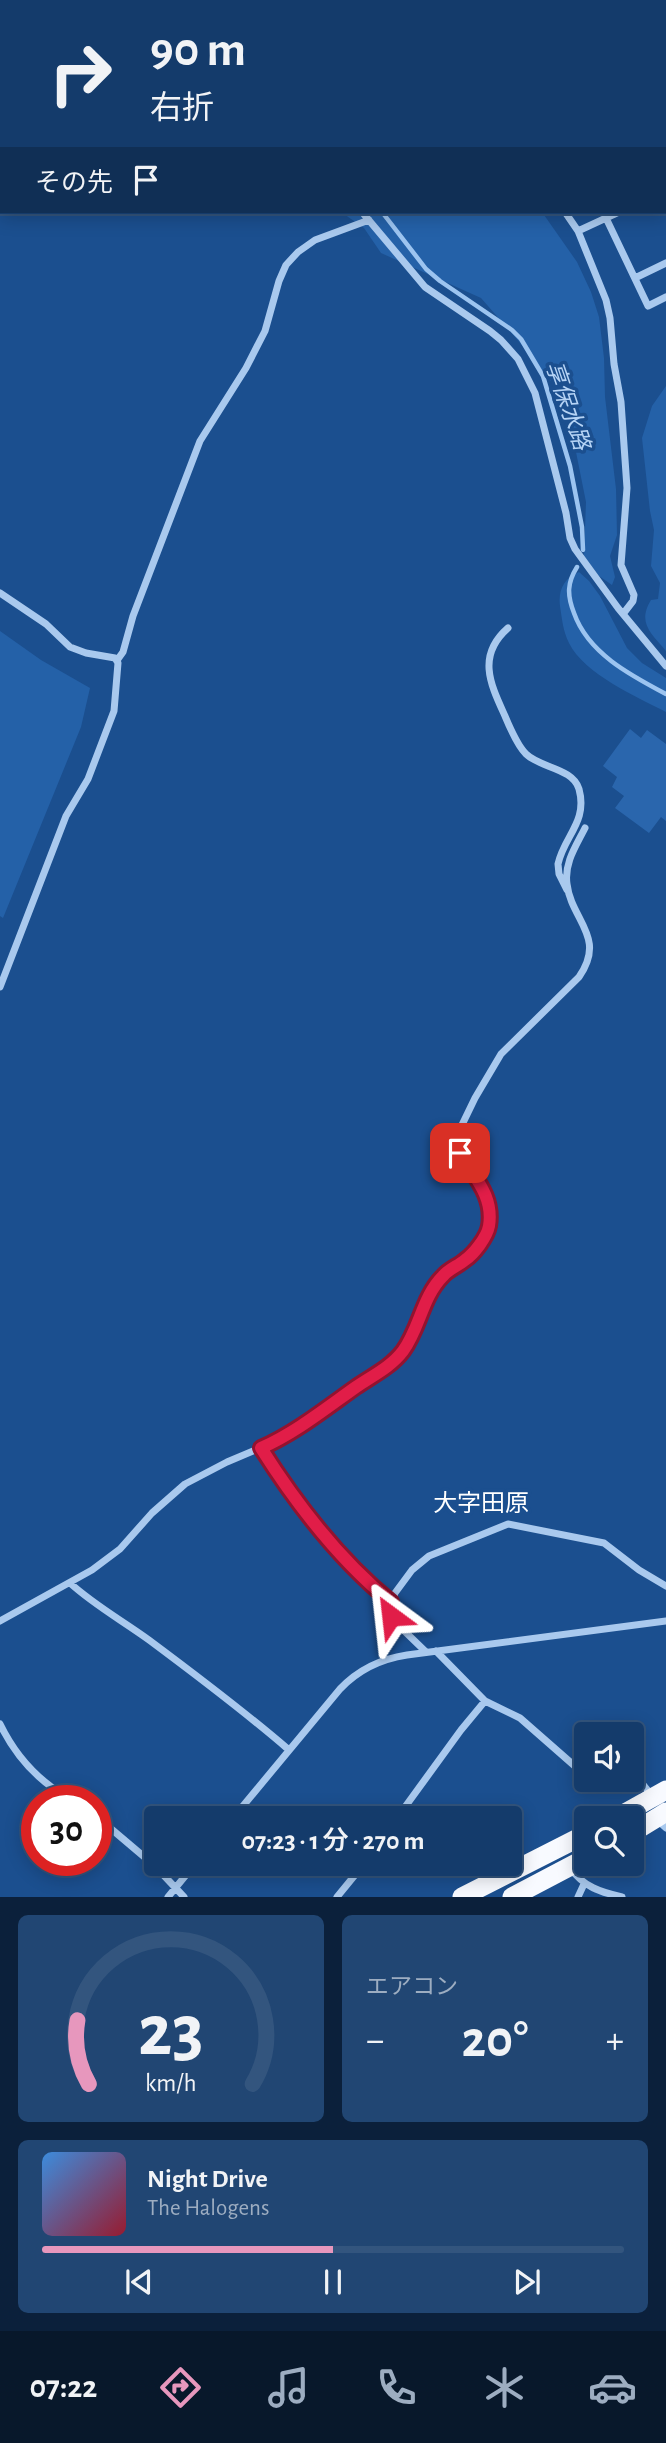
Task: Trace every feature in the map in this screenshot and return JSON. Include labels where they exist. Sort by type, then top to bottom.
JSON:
[{"type":"highway","points":[[644,1823],[661,1809]]},
{"type":"highway","points":[[462,1897],[574,1840]]},
{"type":"highway","points":[[512,1897],[574,1865]]},
{"type":"street","points":[[364,214],[425,287],[502,340],[518,359],[535,393],[575,550],[622,614],[666,666]]},
{"type":"street","points":[[566,214],[578,231],[606,300],[621,402],[628,501],[621,565],[634,595],[633,601],[622,614]]},
{"type":"street","points":[[578,231],[615,214]]},
{"type":"street","points":[[606,218],[648,306],[666,297]]},
{"type":"street","points":[[0,988],[66,816],[88,779],[114,711],[118,659],[123,652],[133,616],[200,441],[249,363],[265,331],[286,265],[315,240],[369,220]]},
{"type":"street","points":[[635,278],[666,263]]},
{"type":"street","points":[[0,593],[46,624],[70,647],[118,659]]},
{"type":"street","points":[[0,1622],[92,1570],[120,1549],[152,1513],[184,1484],[261,1448],[316,1417],[399,1356],[438,1282],[446,1272],[469,1257],[486,1233],[489,1225],[488,1197],[460,1153],[457,1135],[501,1054],[579,977],[587,965],[589,947],[586,930],[562,882],[558,864],[581,811],[579,789],[573,779],[534,760],[523,751],[488,675],[489,659],[498,639],[508,628]]},
{"type":"street","points":[[569,893],[568,862],[585,828]]},
{"type":"street","points":[[261,1448],[293,1497],[351,1566],[391,1602]]},
{"type":"street","points":[[426,1652],[393,1619],[390,1611],[391,1602],[408,1574],[429,1556],[508,1524],[604,1543],[666,1587]]},
{"type":"street","points":[[70,1583],[244,1713],[289,1750]]},
{"type":"street","points":[[243,1806],[340,1689],[357,1673],[386,1659],[666,1621]]},
{"type":"street","points":[[436,1651],[485,1701],[520,1718],[574,1765]]},
{"type":"street","points":[[406,1806],[485,1701]]},
{"type":"street","points":[[0,1724],[25,1763],[50,1785]]},
{"type":"street","points":[[644,1786],[661,1809]]},
{"type":"street","points":[[112,1830],[155,1866],[184,1897]]},
{"type":"street","points":[[168,1897],[185,1876]]},
{"type":"street","points":[[337,1897],[354,1876]]},
{"type":"street","points":[[578,1897],[584,1884],[582,1876]]},
{"type":"street","points":[[584,1884],[622,1897]]},
{"type":"shaded area","points":[[344,214],[543,214],[577,262],[599,317],[604,358],[605,397],[616,489],[617,535],[610,556],[615,577],[612,585],[599,576],[584,556],[586,502],[571,427],[554,385],[481,298],[381,253],[364,228]]},
{"type":"shaded area","points":[[666,386],[666,651],[651,633],[645,615],[651,600],[658,599],[660,583],[651,566],[654,530],[642,438],[652,406]]},
{"type":"shaded area","points":[[579,572],[600,596],[627,648],[642,663],[666,678],[666,712],[627,692],[586,665],[569,643],[563,625],[560,595],[566,581]]},
{"type":"shaded area","points":[[0,631],[41,660],[90,688],[81,727],[3,918],[0,916]]},
{"type":"building","points":[[630,729],[641,738],[647,730],[666,744],[666,821],[661,817],[649,833],[615,808],[624,796],[612,787],[617,777],[603,766]]},
{"type":"waterway","name":"享保水路","points":[[384,214],[426,269],[521,339],[543,376],[570,466],[582,527],[583,550]]},
{"type":"waterway","name":"享保水路","points":[[577,567],[571,578],[570,600],[580,627],[589,640],[625,671],[666,694]]},
{"type":"district","name":"大字田原","points":[[481,1504]]},
{"type":"route","points":[[391,1616],[391,1602],[351,1566],[293,1497],[261,1448],[316,1417],[392,1363],[404,1350],[430,1294],[442,1276],[469,1257],[481,1241],[489,1225],[489,1201],[460,1153]]}]
